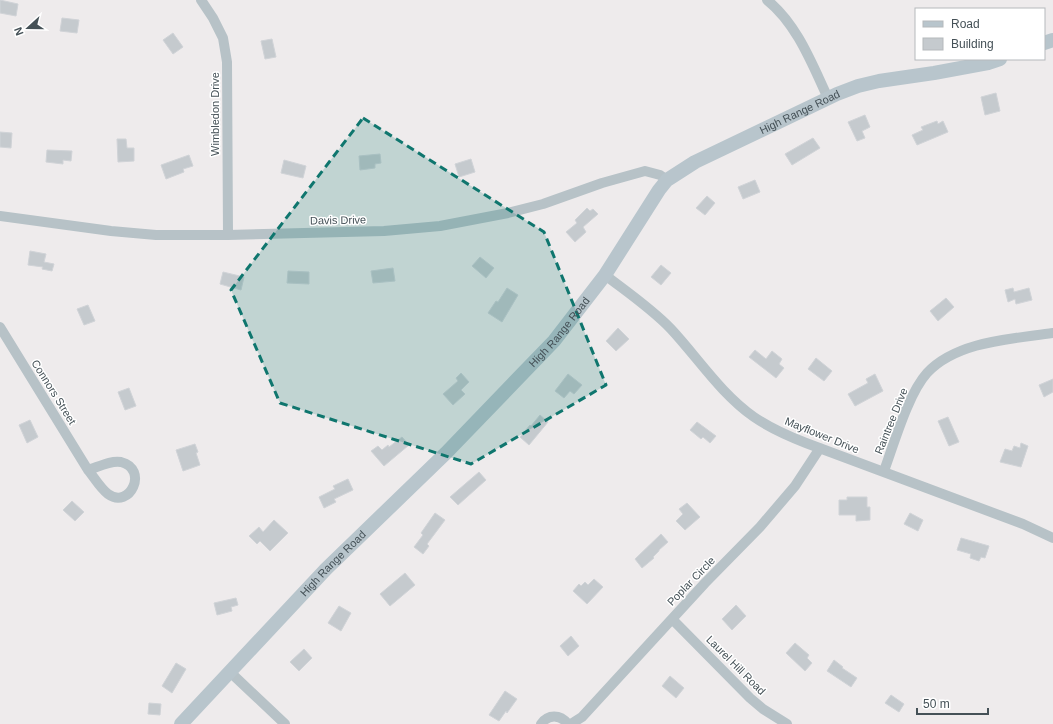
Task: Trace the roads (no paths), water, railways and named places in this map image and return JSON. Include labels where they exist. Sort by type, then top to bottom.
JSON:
[{"type":"street","name":"Wimbledon Drive","points":[[201,0],[213,18],[223,38],[227,62],[228,235]]},
{"type":"street","points":[[767,0],[787,21],[812,65],[828,98]]},
{"type":"street","name":"High Range Road","points":[[181,724],[326,569],[446,453],[539,358],[605,275],[658,190],[667,180],[695,162],[716,151],[828,98],[858,86],[879,81],[988,63],[997,60]]},
{"type":"street","name":"Davis Drive","points":[[0,216],[111,231],[156,235],[228,235],[384,231],[440,226],[508,213],[543,204],[602,183],[646,171],[660,175],[667,180]]},
{"type":"street","name":"Mayflower Drive","points":[[605,275],[654,313],[670,328],[714,379],[738,404],[755,418],[784,434],[1023,524],[1053,538]]},
{"type":"street","name":"Connors Street","points":[[0,327],[88,470],[101,487],[111,496],[122,497],[134,486],[135,481],[132,470],[123,463],[117,462],[88,470]]},
{"type":"street","name":"Raintree Drive","points":[[884,471],[914,392],[927,374],[936,365],[966,348],[1053,333]]},
{"type":"street","name":"Poplar Circle","points":[[541,724],[546,719],[555,716],[562,718],[569,724],[582,717],[765,521],[795,486],[820,448]]},
{"type":"street","name":"Laurel Hill Road","points":[[672,619],[750,698],[769,713],[787,724]]},
{"type":"street","points":[[230,672],[285,724]]}]
